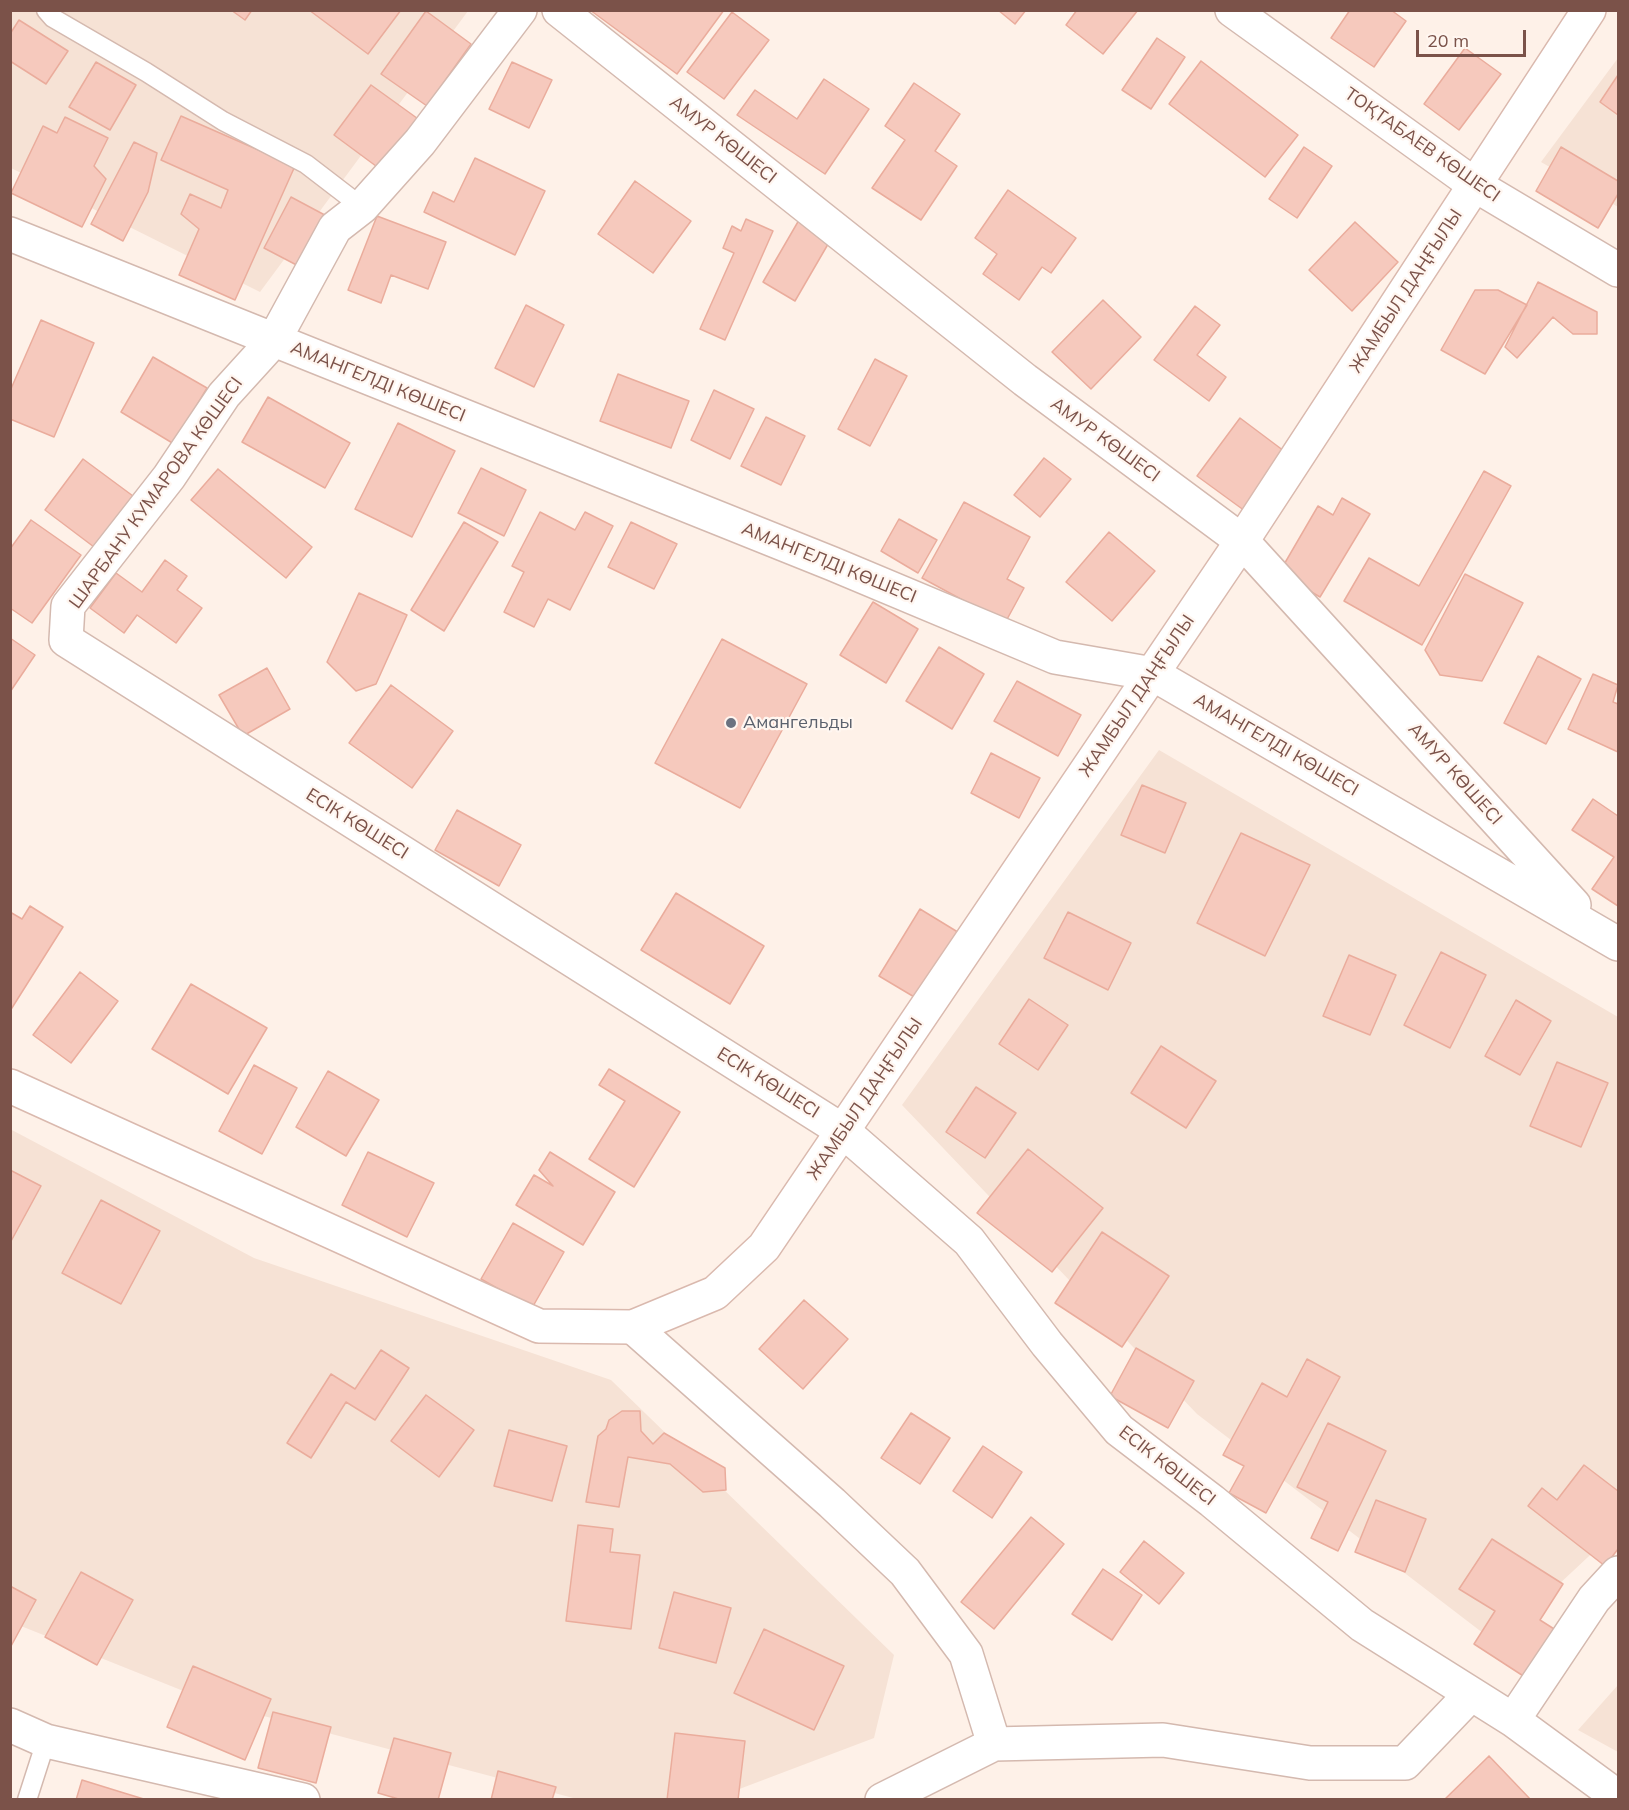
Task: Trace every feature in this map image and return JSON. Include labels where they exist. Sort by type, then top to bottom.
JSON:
[{"type":"street","name":"ШАРБАНУ КУМАРОВА КӨШЕСІ","points":[[66,640],[68,606],[169,477],[224,395],[274,340],[334,228],[362,207],[420,142],[520,10]]},
{"type":"street","name":"АМУР КӨШЕСІ","points":[[559,10],[1024,380],[1242,541],[1607,936]]},
{"type":"street","name":"ТОҚТАБАЕВ КӨШЕСІ","points":[[1232,10],[1475,184],[1618,270]]},
{"type":"street","name":"ЖАМБЫЛ ДАҢҒЫЛЫ","points":[[633,1327],[715,1293],[765,1246],[1242,541],[1589,10]]},
{"type":"street","name":"АМАНГЕЛДІ КӨШЕСІ","points":[[10,234],[822,560],[1055,657],[1153,674],[1607,936]]},
{"type":"street","name":"ЕСІК КӨШЕСІ","points":[[66,640],[843,1131],[969,1241],[1047,1344],[1119,1430],[1212,1501],[1362,1626],[1513,1720],[1618,1797]]},
{"type":"street","points":[[10,1086],[539,1326],[633,1327],[832,1503],[905,1572],[966,1654],[994,1744]]},
{"type":"street","points":[[1513,1720],[1594,1599],[1618,1573]]},
{"type":"street","points":[[882,1800],[994,1744],[1163,1740],[1310,1763],[1406,1762],[1471,1694]]},
{"type":"street","points":[[10,1725],[46,1741],[303,1800]]},
{"type":"lane","points":[[46,10],[53,18],[146,72],[223,121],[306,164],[362,207]]},
{"type":"lane","points":[[27,1800],[46,1741]]},
{"type":"shaded area","points":[[10,11],[468,11],[260,292],[11,168]]},
{"type":"shaded area","points":[[1618,58],[1618,207],[1541,162]]},
{"type":"shaded area","points":[[1159,750],[1618,1017],[1618,1529],[1496,1643],[1197,1414],[902,1105]]},
{"type":"shaded area","points":[[10,1129],[254,1258],[611,1380],[894,1655],[874,1738],[713,1799],[577,1799],[211,1702],[11,1622]]},
{"type":"shaded area","points":[[1618,1685],[1618,1752],[1578,1730]]},
{"type":"building","points":[[231,10],[252,10],[245,20]]},
{"type":"building","points":[[309,10],[401,10],[368,54]]},
{"type":"building","points":[[590,10],[724,10],[677,74]]},
{"type":"building","points":[[998,10],[1026,10],[1015,24]]},
{"type":"building","points":[[1077,10],[1138,10],[1103,54],[1066,25]]},
{"type":"building","points":[[1350,10],[1391,10],[1406,21],[1374,67],[1331,38]]},
{"type":"building","points":[[426,11],[471,44],[427,106],[381,74]]},
{"type":"building","points":[[732,12],[769,40],[724,99],[687,72]]},
{"type":"building","points":[[19,20],[68,51],[46,84],[10,61],[10,34]]},
{"type":"building","points":[[1157,38],[1185,57],[1151,109],[1122,90]]},
{"type":"building","points":[[1465,48],[1501,74],[1459,130],[1424,104]]},
{"type":"building","points":[[1201,61],[1298,135],[1265,177],[1169,104]]},
{"type":"building","points":[[96,62],[136,85],[110,130],[69,107]]},
{"type":"building","points":[[512,62],[552,80],[529,128],[489,109]]},
{"type":"building","points":[[1618,75],[1618,115],[1600,102]]},
{"type":"building","points":[[824,79],[869,109],[825,174],[737,115],[755,90],[797,119]]},
{"type":"building","points":[[914,83],[960,114],[935,151],[957,166],[921,220],[872,188],[905,140],[885,126]]},
{"type":"building","points":[[371,85],[421,121],[384,172],[334,135]]},
{"type":"building","points":[[181,116],[295,166],[235,300],[179,275],[199,229],[181,214],[190,194],[221,208],[228,190],[161,160]]},
{"type":"building","points":[[65,117],[108,138],[94,166],[106,179],[82,227],[11,193],[43,126],[57,133]]},
{"type":"building","points":[[134,142],[157,153],[148,192],[123,241],[91,224]]},
{"type":"building","points":[[1304,147],[1332,166],[1297,218],[1269,199]]},
{"type":"building","points":[[1561,147],[1618,181],[1618,194],[1598,228],[1536,191]]},
{"type":"building","points":[[475,158],[545,191],[515,255],[424,212],[433,192],[454,202]]},
{"type":"building","points":[[635,181],[691,221],[653,273],[598,234]]},
{"type":"building","points":[[1008,190],[1076,238],[1051,273],[1042,267],[1019,300],[983,274],[997,254],[975,238]]},
{"type":"building","points":[[291,197],[336,221],[308,271],[264,248]]},
{"type":"building","points":[[377,216],[446,242],[428,289],[391,275],[381,303],[348,290]]},
{"type":"building","points":[[746,219],[773,231],[725,340],[700,329],[734,253],[723,248],[732,226],[741,231]]},
{"type":"building","points":[[799,220],[831,239],[795,301],[763,282]]},
{"type":"building","points":[[1355,222],[1398,262],[1352,311],[1309,270]]},
{"type":"building","points":[[1538,282],[1597,312],[1597,334],[1573,334],[1553,317],[1517,358],[1505,347]]},
{"type":"building","points":[[1475,290],[1498,290],[1527,305],[1485,374],[1441,350]]},
{"type":"building","points":[[1103,300],[1141,337],[1091,389],[1052,352]]},
{"type":"building","points":[[526,305],[564,325],[534,387],[495,368]]},
{"type":"building","points":[[1195,306],[1220,325],[1197,355],[1226,377],[1209,401],[1154,360]]},
{"type":"building","points":[[41,320],[94,343],[54,437],[10,419],[10,391]]},
{"type":"building","points":[[153,357],[207,388],[174,444],[121,412]]},
{"type":"building","points":[[875,359],[907,376],[870,446],[838,429]]},
{"type":"building","points":[[618,374],[689,401],[671,448],[600,421]]},
{"type":"building","points":[[714,390],[754,409],[730,459],[691,440]]},
{"type":"building","points":[[268,397],[350,443],[325,488],[242,442]]},
{"type":"building","points":[[766,417],[805,436],[781,485],[741,466]]},
{"type":"building","points":[[1240,418],[1288,454],[1245,511],[1197,476]]},
{"type":"building","points":[[398,423],[455,451],[412,537],[355,509]]},
{"type":"building","points":[[1044,458],[1071,479],[1040,517],[1014,495]]},
{"type":"building","points":[[83,459],[133,496],[94,547],[45,510]]},
{"type":"building","points":[[481,468],[526,490],[504,536],[458,513]]},
{"type":"building","points":[[218,469],[312,547],[286,578],[191,500]]},
{"type":"building","points":[[1484,471],[1511,486],[1422,645],[1344,601],[1369,558],[1419,586]]},
{"type":"building","points":[[1342,498],[1370,514],[1320,597],[1279,573],[1318,506],[1333,515]]},
{"type":"building","points":[[964,502],[1030,537],[1007,579],[1024,588],[1005,623],[922,578]]},
{"type":"building","points":[[540,512],[575,530],[585,512],[613,526],[570,610],[548,599],[534,627],[504,612],[524,572],[512,566]]},
{"type":"building","points":[[899,519],[937,540],[918,573],[881,551]]},
{"type":"building","points":[[31,520],[81,555],[32,623],[10,608],[10,549]]},
{"type":"building","points":[[464,522],[498,542],[444,631],[411,610]]},
{"type":"building","points":[[631,522],[677,544],[654,589],[608,567]]},
{"type":"building","points":[[1109,532],[1155,571],[1112,621],[1066,582]]},
{"type":"building","points":[[165,560],[187,576],[177,590],[202,608],[176,643],[137,615],[124,633],[90,608],[116,573],[142,592]]},
{"type":"building","points":[[1465,574],[1523,603],[1482,681],[1440,675],[1425,650]]},
{"type":"building","points":[[359,593],[407,615],[376,684],[356,691],[327,662]]},
{"type":"building","points":[[873,602],[918,629],[886,683],[840,655]]},
{"type":"building","points":[[10,638],[35,655],[10,692]]},
{"type":"building","name":"Амангельды","points":[[722,639],[807,684],[740,808],[655,763]]},
{"type":"building","points":[[939,647],[984,674],[952,729],[906,701]]},
{"type":"building","points":[[1538,656],[1581,679],[1546,744],[1504,723]]},
{"type":"building","points":[[267,668],[290,709],[243,736],[219,695]]},
{"type":"building","points":[[1593,674],[1618,685],[1613,702],[1618,704],[1618,752],[1568,729]]},
{"type":"building","points":[[1017,681],[1081,715],[1058,756],[994,721]]},
{"type":"building","points":[[391,685],[453,731],[412,788],[349,743]]},
{"type":"building","points":[[991,753],[1040,778],[1019,818],[971,793]]},
{"type":"building","points":[[1142,785],[1186,803],[1165,853],[1121,835]]},
{"type":"building","points":[[1593,799],[1618,816],[1618,906],[1592,889],[1614,857],[1572,830]]},
{"type":"building","points":[[457,810],[521,845],[499,886],[435,850]]},
{"type":"building","points":[[1241,833],[1310,865],[1265,956],[1197,923]]},
{"type":"building","points":[[676,893],[764,946],[730,1004],[641,950]]},
{"type":"building","points":[[30,906],[63,927],[10,1011],[10,912],[22,919]]},
{"type":"building","points":[[920,909],[961,934],[921,1001],[879,976]]},
{"type":"building","points":[[1068,912],[1131,943],[1108,990],[1044,958]]},
{"type":"building","points":[[1441,952],[1486,975],[1450,1048],[1404,1025]]},
{"type":"building","points":[[1349,955],[1396,975],[1370,1035],[1323,1016]]},
{"type":"building","points":[[80,972],[118,1001],[71,1063],[33,1035]]},
{"type":"building","points":[[191,984],[267,1028],[228,1094],[152,1049]]},
{"type":"building","points":[[1029,999],[1068,1025],[1038,1070],[999,1044]]},
{"type":"building","points":[[1516,1000],[1551,1021],[1520,1075],[1485,1056]]},
{"type":"building","points":[[1161,1046],[1216,1081],[1186,1128],[1131,1093]]},
{"type":"building","points":[[1557,1062],[1608,1083],[1581,1147],[1530,1126]]},
{"type":"building","points":[[254,1065],[297,1088],[262,1154],[219,1131]]},
{"type":"building","points":[[609,1069],[680,1112],[634,1187],[589,1159],[625,1101],[599,1085]]},
{"type":"building","points":[[328,1071],[379,1100],[346,1156],[296,1127]]},
{"type":"building","points":[[976,1087],[1016,1113],[985,1158],[946,1132]]},
{"type":"building","points":[[1028,1149],[1103,1208],[1052,1272],[977,1213]]},
{"type":"building","points":[[368,1152],[434,1183],[407,1237],[342,1205]]},
{"type":"building","points":[[550,1152],[615,1192],[583,1245],[516,1205],[534,1175],[553,1186],[539,1170]]},
{"type":"building","points":[[10,1170],[41,1186],[10,1243]]},
{"type":"building","points":[[101,1200],[160,1231],[121,1304],[62,1273]]},
{"type":"building","points":[[513,1223],[564,1252],[532,1308],[481,1279]]},
{"type":"building","points":[[1102,1232],[1169,1276],[1122,1347],[1055,1303]]},
{"type":"building","points":[[804,1300],[848,1339],[803,1389],[759,1349]]},
{"type":"building","points":[[1136,1348],[1194,1381],[1168,1428],[1110,1396]]},
{"type":"building","points":[[381,1350],[409,1368],[375,1420],[346,1402],[311,1458],[287,1443],[331,1374],[355,1389]]},
{"type":"building","points":[[1307,1359],[1340,1377],[1266,1513],[1229,1493],[1244,1466],[1223,1455],[1262,1383],[1287,1397]]},
{"type":"building","points":[[426,1395],[474,1430],[439,1477],[391,1441]]},
{"type":"building","points":[[622,1411],[640,1411],[641,1431],[653,1444],[664,1433],[725,1468],[726,1490],[703,1492],[670,1464],[628,1457],[619,1507],[586,1502],[598,1436],[606,1429],[609,1420]]},
{"type":"building","points":[[911,1413],[950,1438],[920,1484],[881,1458]]},
{"type":"building","points":[[1328,1423],[1386,1451],[1338,1551],[1311,1538],[1328,1502],[1297,1487]]},
{"type":"building","points":[[509,1430],[567,1446],[552,1501],[494,1486]]},
{"type":"building","points":[[983,1446],[1022,1472],[992,1518],[953,1491]]},
{"type":"building","points":[[1584,1465],[1618,1491],[1618,1549],[1605,1566],[1528,1506],[1542,1488],[1557,1500]]},
{"type":"building","points":[[1376,1500],[1426,1519],[1405,1572],[1355,1552]]},
{"type":"building","points":[[1031,1517],[1064,1544],[994,1629],[961,1602]]},
{"type":"building","points":[[578,1525],[613,1529],[610,1552],[640,1555],[631,1629],[566,1621]]},
{"type":"building","points":[[1492,1539],[1563,1584],[1540,1620],[1562,1634],[1531,1681],[1474,1644],[1495,1611],[1459,1589]]},
{"type":"building","points":[[1144,1541],[1184,1573],[1159,1604],[1120,1572]]},
{"type":"building","points":[[1103,1569],[1142,1595],[1112,1640],[1072,1614]]},
{"type":"building","points":[[81,1572],[133,1600],[97,1665],[45,1637]]},
{"type":"building","points":[[10,1586],[36,1600],[10,1648]]},
{"type":"building","points":[[674,1592],[731,1608],[716,1663],[659,1648]]},
{"type":"building","points":[[764,1629],[844,1666],[814,1730],[734,1693]]},
{"type":"building","points":[[193,1666],[271,1699],[245,1760],[167,1727]]},
{"type":"building","points":[[273,1712],[331,1727],[316,1783],[258,1768]]},
{"type":"building","points":[[675,1733],[745,1741],[738,1800],[667,1800]]},
{"type":"building","points":[[394,1738],[451,1753],[438,1800],[402,1800],[378,1793]]},
{"type":"building","points":[[1489,1756],[1531,1800],[1444,1800]]},
{"type":"building","points":[[498,1771],[556,1787],[552,1800],[491,1800]]},
{"type":"building","points":[[82,1780],[124,1793],[147,1800],[76,1800]]},
{"type":"place","name":"Амангельды","points":[[731,723]]}]
